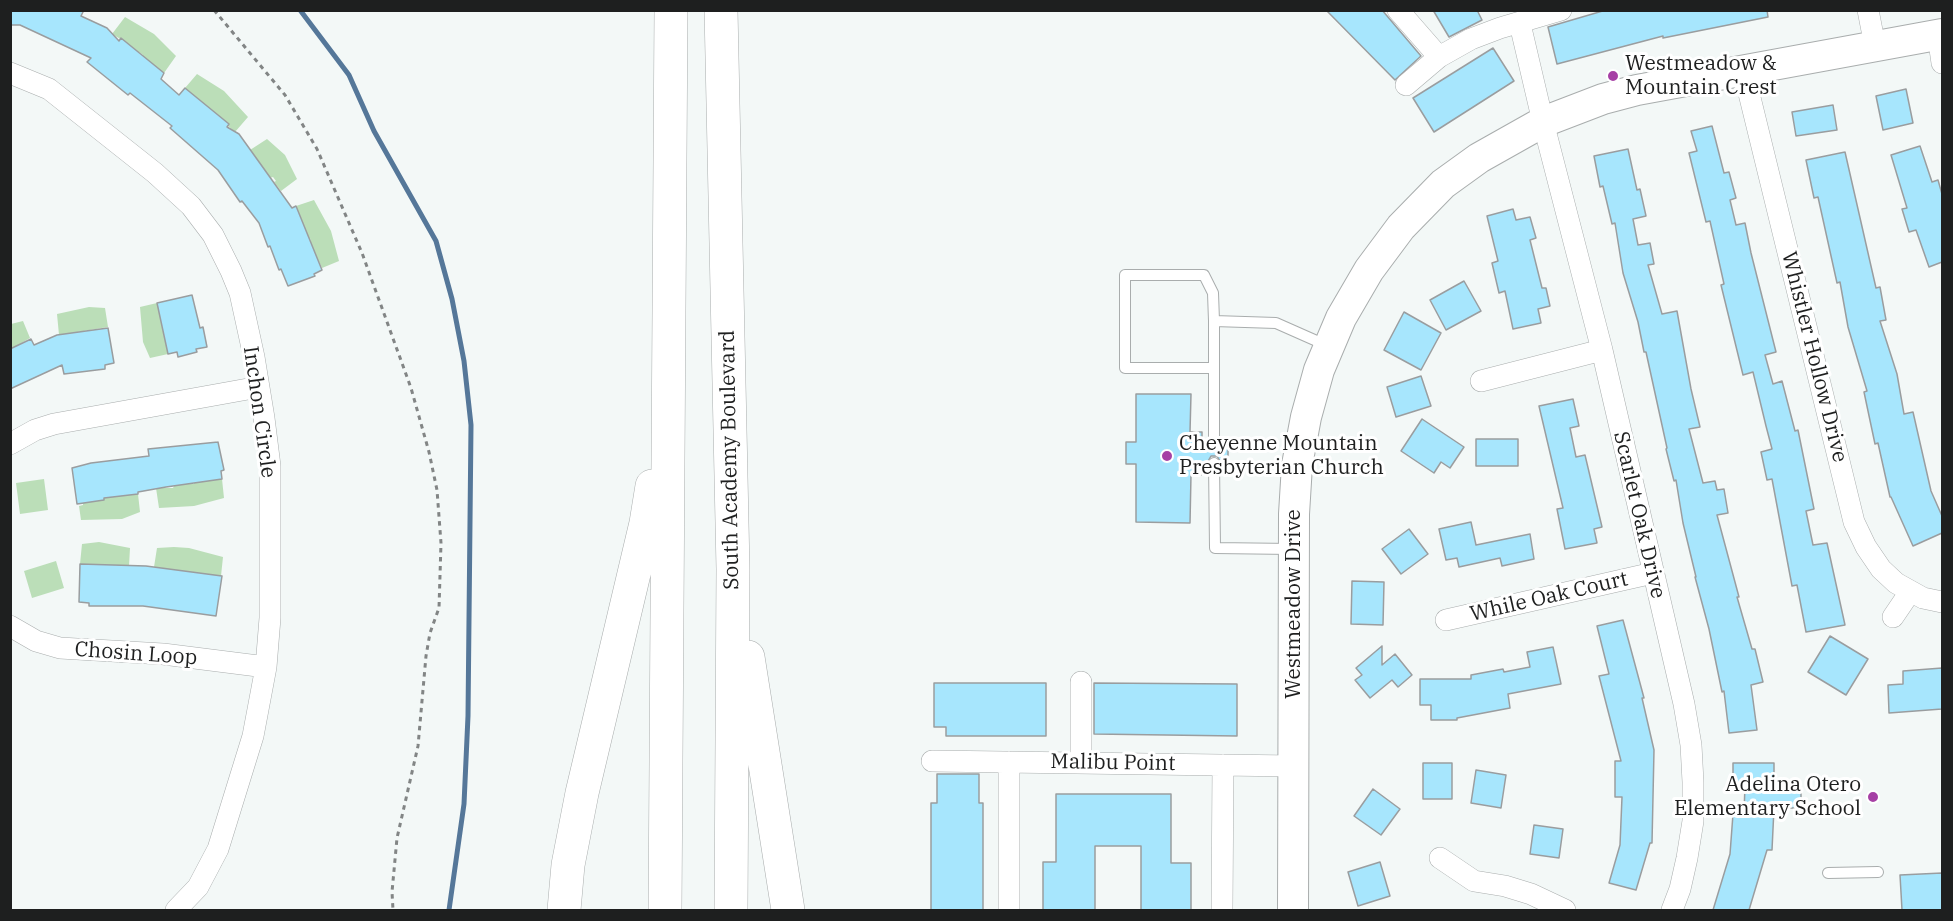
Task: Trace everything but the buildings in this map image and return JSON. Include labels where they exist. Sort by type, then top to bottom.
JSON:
[{"type":"highway","points":[[652,10],[670,72]]},
{"type":"highway","points":[[665,910],[671,10]]},
{"type":"highway","name":"South Academy Boulevard","points":[[721,10],[733,569],[731,910]]},
{"type":"highway","points":[[721,77],[745,10]]},
{"type":"highway","points":[[564,910],[568,865],[582,793],[646,523],[668,359]]},
{"type":"highway","points":[[733,569],[788,910]]},
{"type":"street","points":[[1398,10],[1439,57]]},
{"type":"street","points":[[1406,86],[1439,57],[1503,21],[1561,10]]},
{"type":"street","points":[[1868,10],[1875,46]]},
{"type":"street","name":"Scarlet Oak Drive","points":[[1503,21],[1543,122],[1602,350],[1684,704],[1691,745],[1693,820],[1687,858],[1672,910]]},
{"type":"street","name":"Westmeadow Drive","points":[[1293,910],[1294,549],[1297,465],[1306,417],[1319,370],[1341,318],[1369,270],[1401,227],[1443,184],[1479,158],[1543,122],[1603,99],[1743,69],[1875,46],[1941,44]]},
{"type":"street","name":"Whistler Hollow Drive","points":[[1743,69],[1854,522],[1866,547],[1881,569],[1896,583],[1923,598],[1942,602]]},
{"type":"street","name":"Inchon Circle","points":[[10,73],[49,89],[168,183],[202,219],[224,254],[240,292],[259,387],[270,466],[270,618],[266,667],[253,736],[218,849],[198,887],[176,910]]},
{"type":"street","points":[[1481,381],[1602,350]]},
{"type":"street","points":[[10,444],[35,430],[54,424],[259,387]]},
{"type":"street","name":"While Oak Court","points":[[1446,620],[1653,573]]},
{"type":"street","points":[[1893,617],[1910,592]]},
{"type":"street","name":"Chosin Loop","points":[[10,626],[36,641],[60,648],[163,654],[266,667]]},
{"type":"street","points":[[1081,682],[1081,763]]},
{"type":"street","name":"Malibu Point","points":[[932,761],[1293,766]]},
{"type":"street","points":[[1009,762],[1009,910]]},
{"type":"street","points":[[1222,910],[1223,765]]},
{"type":"street","points":[[1440,858],[1474,881],[1505,886],[1531,894],[1565,910]]},
{"type":"lane","points":[[1214,368],[1125,368],[1125,274],[1204,275],[1213,293],[1214,321],[1214,368],[1214,441]]},
{"type":"lane","points":[[1214,321],[1276,323],[1329,347]]},
{"type":"lane","points":[[1214,463],[1215,548],[1294,549]]},
{"type":"lane","points":[[1828,873],[1878,872]]},
{"type":"path","points":[[214,10],[285,95],[316,149],[362,253],[411,388],[437,490],[441,543],[439,608],[430,633],[418,746],[397,838],[392,892],[393,910]]},
{"type":"green space","points":[[125,17],[154,34],[176,56],[164,73],[142,57],[143,55],[139,52],[136,55],[127,43],[112,34]]},
{"type":"green space","points":[[197,74],[224,91],[248,117],[235,132],[185,88]]},
{"type":"green space","points":[[267,139],[285,155],[297,179],[281,191],[273,177],[270,178],[250,150]]},
{"type":"green space","points":[[314,200],[331,231],[339,261],[322,268],[310,238],[305,240],[296,206]]},
{"type":"green space","points":[[157,303],[168,354],[150,358],[143,342],[140,307]]},
{"type":"green space","points":[[89,307],[105,308],[108,327],[59,335],[57,314]]},
{"type":"green space","points":[[23,321],[30,338],[11,349],[11,324]]},
{"type":"green space","points":[[44,479],[48,510],[20,514],[16,483]]},
{"type":"green space","points":[[222,479],[224,498],[194,506],[159,508],[156,488],[173,488],[187,480],[188,484],[194,484],[194,482]]},
{"type":"green space","points":[[138,494],[140,512],[122,519],[81,520],[79,506],[83,503],[104,500],[104,497]]},
{"type":"green space","points":[[99,542],[130,548],[129,566],[80,564],[82,544]]},
{"type":"green space","points":[[157,548],[189,548],[223,557],[221,576],[154,567]]},
{"type":"green space","points":[[56,561],[64,588],[32,598],[24,571]]},
{"type":"waterway","points":[[300,10],[349,75],[374,131],[436,241],[452,299],[464,361],[471,425],[468,716],[464,804],[449,910]]},
{"type":"place","name":"Westmeadow & Mountain Crest","points":[[1613,76]]},
{"type":"place","name":"Cheyenne Mountain Presbyterian Church","points":[[1167,456]]},
{"type":"place","name":"Adelina Otero Elementary School","points":[[1873,797]]}]
